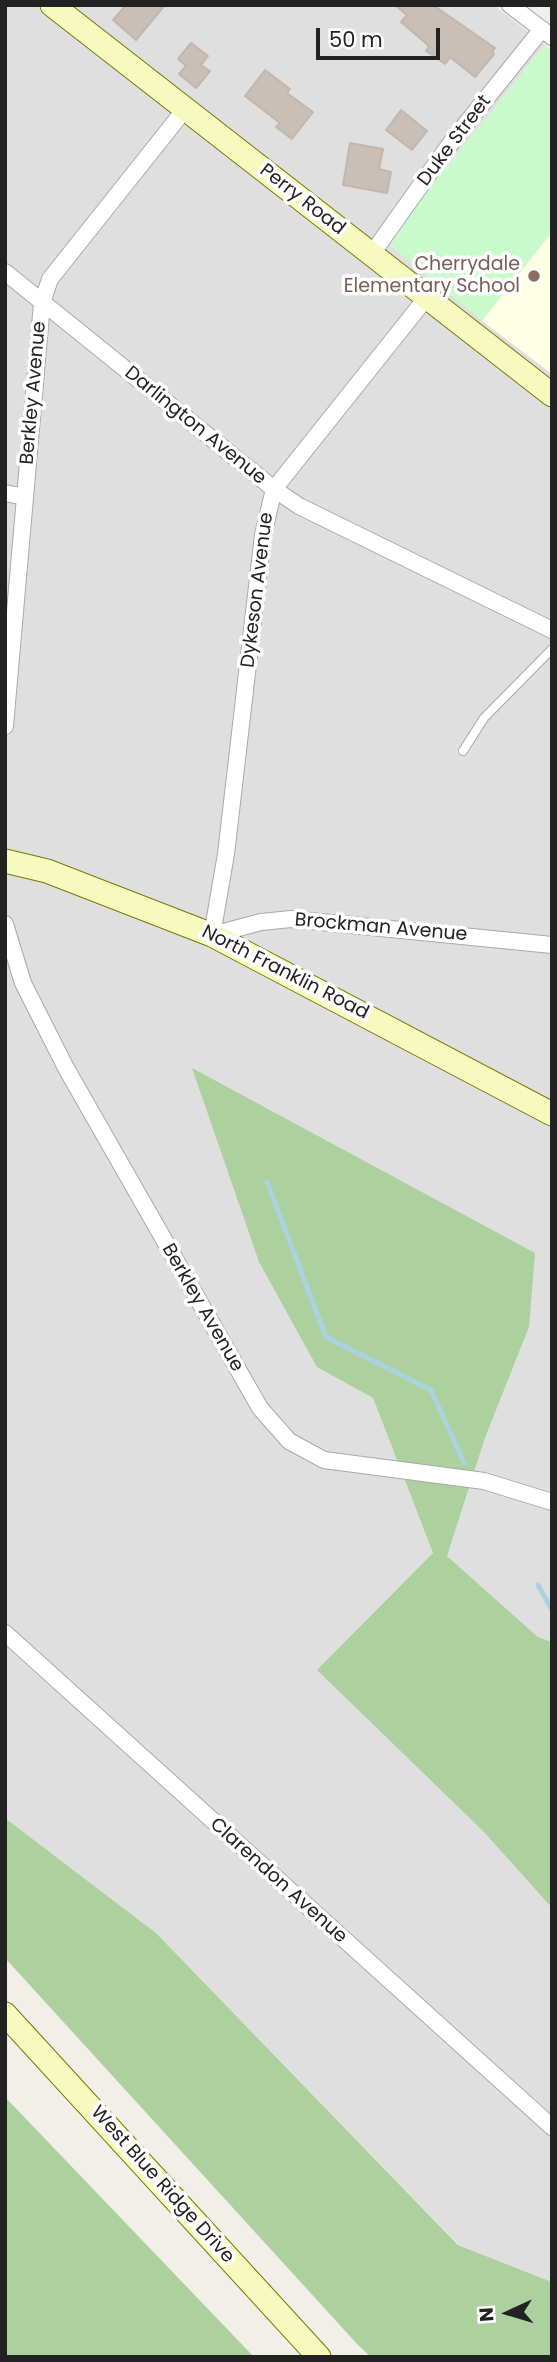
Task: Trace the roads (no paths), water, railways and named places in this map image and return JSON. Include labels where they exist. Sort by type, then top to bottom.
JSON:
[{"type":"street","name":"Perry Road","points":[[52,5],[552,396]]},
{"type":"street","points":[[510,5],[547,33]]},
{"type":"street","name":"Duke Street","points":[[371,255],[453,140],[547,33]]},
{"type":"street","name":"Berkley Avenue","points":[[5,726],[42,303],[50,279],[186,108]]},
{"type":"street","name":"Darlington Avenue","points":[[5,272],[274,489],[311,512],[552,630]]},
{"type":"street","name":"Dykeson Avenue","points":[[212,935],[226,854],[263,535],[274,489],[427,297]]},
{"type":"street","points":[[5,493],[25,497]]},
{"type":"street","name":"North Franklin Road","points":[[5,861],[47,871],[212,935],[552,1114]]},
{"type":"street","name":"Brockman Avenue","points":[[212,935],[261,922],[291,919],[552,944]]},
{"type":"street","name":"Berkley Avenue","points":[[5,924],[23,983],[66,1068],[260,1408],[275,1428],[299,1448],[324,1460],[484,1481],[552,1503]]},
{"type":"street","name":"Clarendon Avenue","points":[[5,1633],[552,2127]]},
{"type":"street","name":"West Blue Ridge Drive","points":[[5,2014],[318,2357]]},
{"type":"lane","points":[[463,751],[493,709],[552,649]]},
{"type":"waterway","points":[[267,1182],[326,1337],[431,1390],[464,1463]]},
{"type":"waterway","points":[[538,1585],[552,1610]]},
{"type":"place","name":"Cherrydale Elementary School","points":[[534,276]]}]
